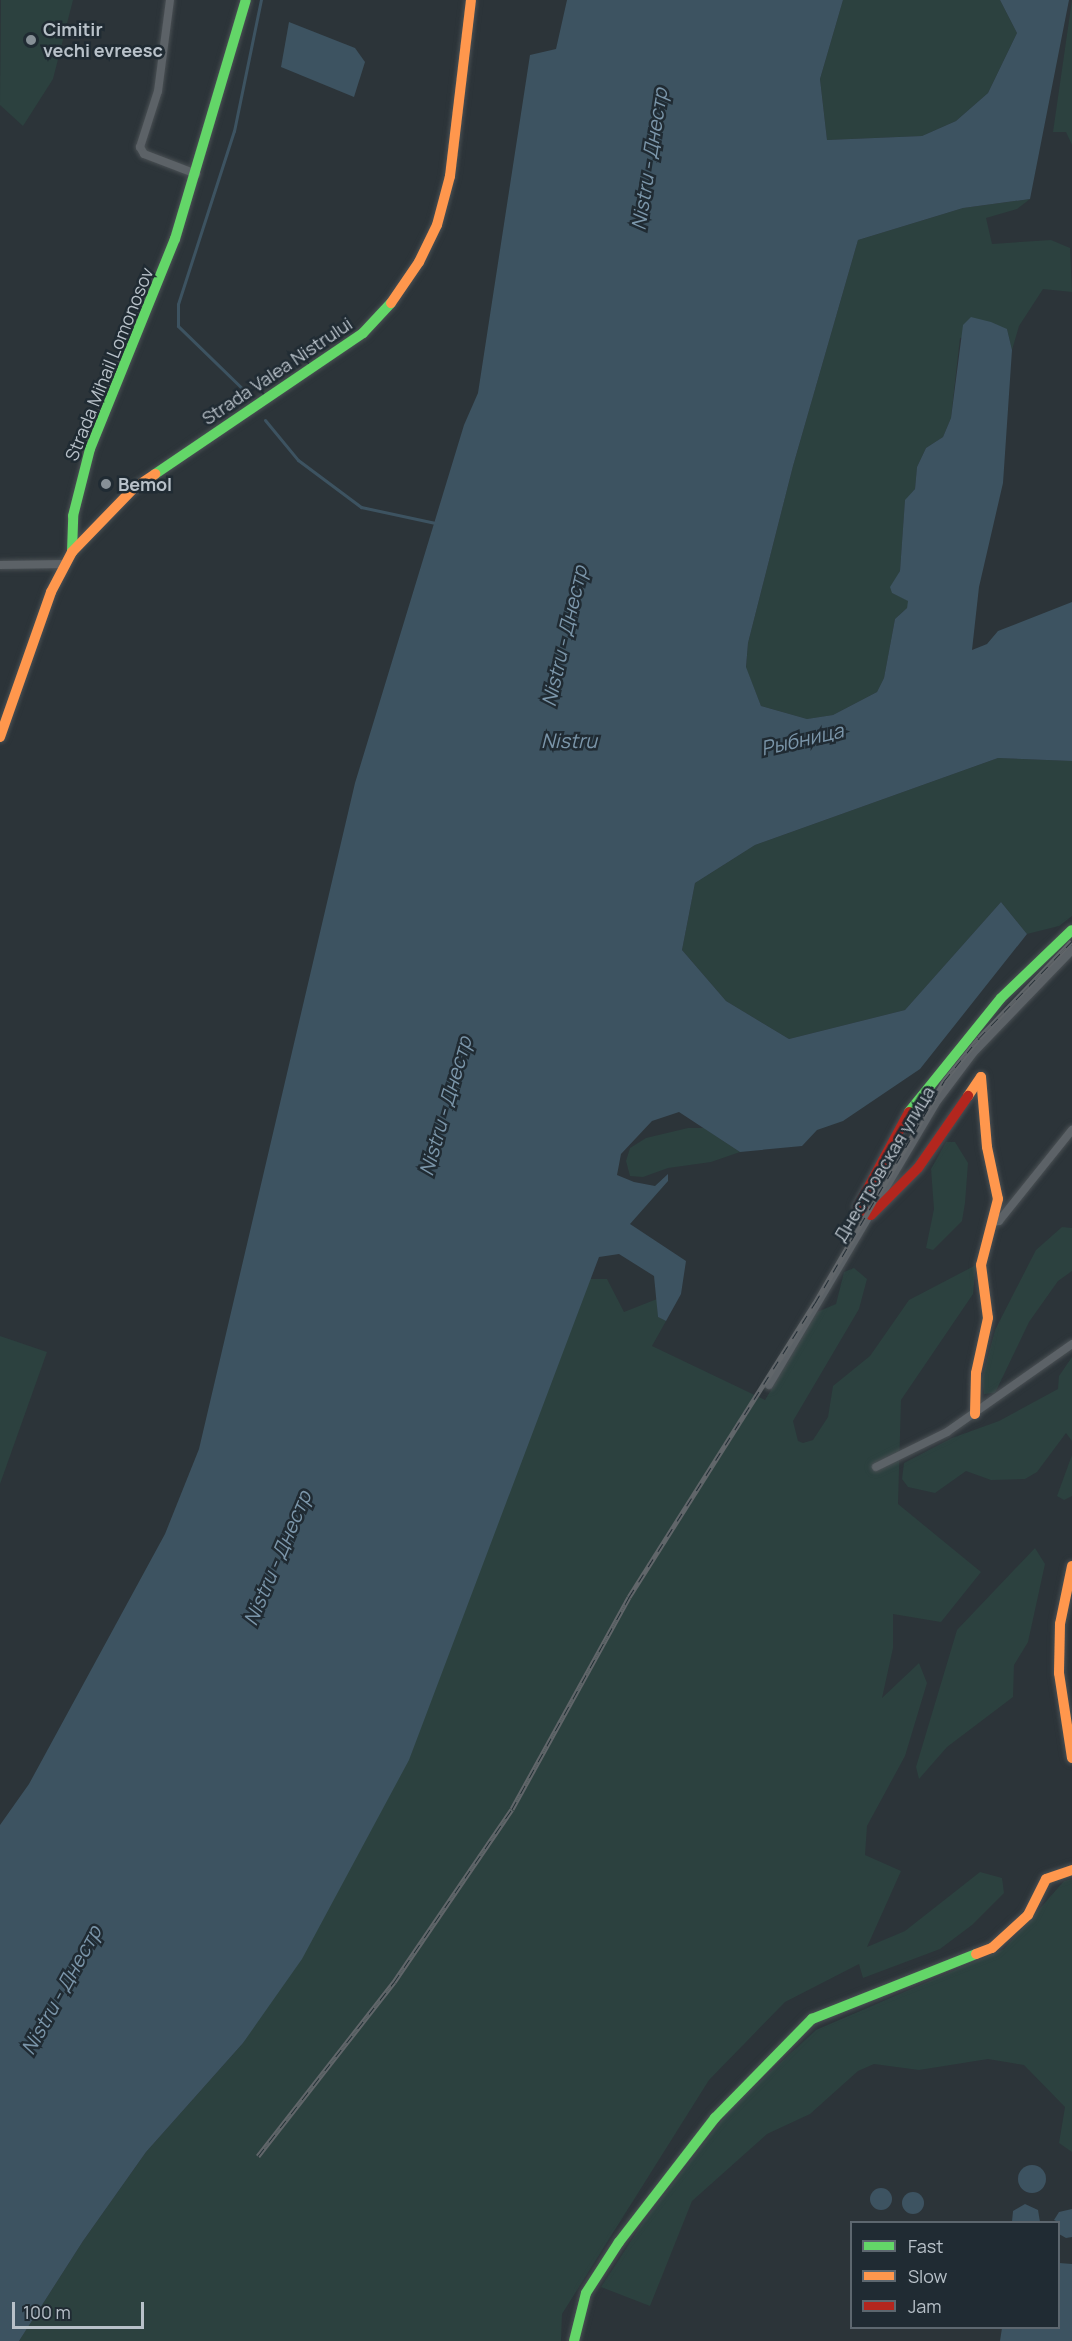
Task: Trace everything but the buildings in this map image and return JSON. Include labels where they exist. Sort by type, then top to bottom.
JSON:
[{"type":"main road","name":"Strada Mihail Lomonosov","points":[[0,737],[51,592],[72,552],[73,516],[90,449],[154,297],[196,174],[246,0]]},
{"type":"main road","name":"Strada Valea Nistrului","points":[[72,552],[133,489],[347,346],[399,294],[423,254],[442,209],[450,176],[471,0]]},
{"type":"main road","points":[[975,1414],[976,1373],[988,1318],[981,1265],[998,1199],[987,1147],[985,1094],[981,1077],[918,1168],[871,1215],[858,1207],[907,1115],[946,1062],[1001,998],[1072,930]]},
{"type":"main road","points":[[1072,1566],[1060,1624],[1059,1673],[1072,1758]]},
{"type":"main road","points":[[573,2341],[586,2293],[619,2242],[715,2118],[812,2019],[992,1948],[1028,1916],[1046,1879],[1072,1870]]},
{"type":"street","points":[[170,0],[158,91],[140,147],[144,154],[196,174]]},
{"type":"street","points":[[0,565],[65,564]]},
{"type":"street","name":"Днестровская улица","points":[[769,1385],[915,1137],[972,1053],[1072,950]]},
{"type":"street","points":[[992,1222],[999,1221],[1072,1130]]},
{"type":"street","points":[[876,1467],[975,1414],[1072,1344]]},
{"type":"green space","name":"Cimitir vechi evreesc","points":[[1,0],[73,0],[53,79],[23,126],[0,105]]},
{"type":"green space","points":[[843,0],[1000,0],[1017,33],[988,93],[956,121],[922,136],[827,140],[820,79]]},
{"type":"green space","points":[[1072,0],[1072,145],[1066,132],[1053,132]]},
{"type":"green space","points":[[1030,199],[1017,209],[986,218],[992,244],[1051,240],[1070,248],[1072,292],[1043,289],[1019,326],[1012,350],[1007,329],[960,338],[951,418],[943,437],[926,448],[917,467],[915,489],[905,501],[900,571],[892,593],[909,601],[907,608],[895,619],[884,678],[877,692],[833,715],[807,719],[761,706],[746,668],[748,643],[793,466],[858,240],[963,208]]},
{"type":"green space","points":[[998,758],[1072,761],[1072,916],[1059,926],[1027,934],[1001,902],[905,1010],[789,1039],[726,1001],[682,950],[695,883],[755,845]]},
{"type":"green space","points":[[688,1128],[704,1128],[740,1152],[711,1162],[668,1168],[643,1177],[630,1176],[626,1161],[630,1148],[646,1138]]},
{"type":"green space","points":[[946,1142],[955,1142],[968,1163],[965,1203],[962,1221],[933,1250],[926,1248],[934,1209],[931,1169]]},
{"type":"green space","points":[[1062,1227],[1072,1228],[1072,1271],[1058,1281],[1029,1322],[995,1393],[984,1394],[982,1379],[995,1330],[1036,1250]]},
{"type":"green space","points":[[976,1265],[973,1294],[901,1400],[898,1504],[981,1572],[941,1622],[893,1614],[893,1648],[882,1698],[919,1663],[927,1683],[905,1756],[867,1826],[865,1855],[901,1871],[867,1947],[905,1931],[980,1872],[1002,1878],[1004,1893],[972,1925],[940,1949],[863,1978],[859,1964],[785,2002],[709,2080],[562,2314],[561,2341],[19,2341],[83,2241],[146,2152],[243,2043],[496,1522],[590,1279],[607,1279],[624,1312],[657,1299],[658,1317],[666,1321],[652,1346],[765,1400],[817,1312],[836,1304],[844,1272],[854,1268],[867,1279],[859,1309],[793,1421],[798,1441],[803,1443],[813,1440],[828,1417],[833,1386],[870,1356],[909,1300]]},
{"type":"green space","points":[[0,1336],[47,1352],[0,1484]]},
{"type":"green space","points":[[1072,1357],[1072,1441],[1066,1433],[1037,1472],[1025,1479],[991,1480],[966,1471],[935,1493],[908,1487],[902,1479],[904,1463],[952,1438],[999,1421],[1058,1389],[1059,1376]]},
{"type":"green space","points":[[1072,1455],[1072,1496],[1064,1500],[1057,1496]]},
{"type":"green space","points":[[1035,1548],[1045,1564],[1028,1642],[1014,1665],[1013,1697],[947,1747],[919,1779],[916,1767],[957,1630]]},
{"type":"green space","points":[[1072,1879],[1072,2152],[1059,2143],[1065,2107],[1024,2065],[988,2059],[919,2070],[874,2064],[858,2071],[810,2114],[767,2134],[692,2201],[650,2306],[601,2287],[644,2221],[732,2107],[816,2030],[1004,1949],[1064,1881]]},
{"type":"water","name":"Nistru","points":[[567,0],[843,0],[820,79],[827,140],[922,136],[956,121],[988,93],[1017,33],[1000,0],[1069,0],[1030,199],[963,208],[858,240],[793,466],[748,643],[746,667],[761,706],[807,719],[833,715],[877,692],[884,678],[895,619],[907,608],[908,601],[892,593],[890,587],[900,571],[905,500],[915,489],[917,467],[926,448],[943,437],[951,418],[963,325],[971,317],[991,322],[1007,329],[1012,350],[1003,483],[979,587],[972,650],[987,644],[998,631],[1072,602],[1072,761],[998,758],[755,845],[695,883],[682,950],[726,1001],[789,1039],[905,1010],[1001,902],[1027,934],[920,1069],[843,1121],[817,1130],[802,1146],[740,1152],[679,1112],[652,1121],[621,1154],[617,1175],[634,1182],[655,1186],[668,1174],[668,1181],[630,1224],[686,1261],[681,1294],[666,1321],[658,1317],[654,1276],[619,1254],[599,1257],[409,1760],[302,1959],[243,2043],[146,2152],[83,2241],[19,2341],[0,2341],[0,1825],[29,1784],[165,1534],[199,1449],[355,783],[464,425],[478,393],[530,55],[556,49]]},
{"type":"water","points":[[289,22],[355,48],[365,62],[354,97],[281,67]]},
{"type":"water","points":[[1032,2165],[1042,2169],[1046,2179],[1042,2189],[1032,2193],[1022,2189],[1018,2179],[1022,2169]]},
{"type":"water","points":[[881,2188],[889,2191],[892,2199],[889,2207],[881,2210],[873,2207],[870,2199],[873,2191]]},
{"type":"water","points":[[913,2192],[921,2195],[924,2203],[921,2211],[913,2214],[905,2211],[902,2203],[905,2195]]},
{"type":"water","points":[[1025,2204],[1038,2210],[1040,2221],[1012,2221],[1013,2211]]},
{"type":"water","points":[[1072,2209],[1072,2237],[1066,2238],[1060,2235],[1060,2221],[1054,2220],[1059,2212]]},
{"type":"water","points":[[1060,2263],[1072,2264],[1072,2341],[1000,2341],[1002,2329],[1060,2329]]},
{"type":"waterway","points":[[251,397],[178,326],[178,304],[234,131],[261,0]]},
{"type":"waterway","points":[[265,420],[298,460],[361,507],[435,523]]},
{"type":"railway","points":[[258,2156],[394,1982],[512,1809],[629,1597],[815,1303],[944,1081],[979,1038],[1072,941]]},
{"type":"traffic: fast","points":[[72,552],[73,516],[90,449],[175,239],[246,0]]},
{"type":"traffic: fast","points":[[155,474],[363,333],[391,303]]},
{"type":"traffic: fast","points":[[909,1112],[1001,998],[1072,930]]},
{"type":"traffic: fast","points":[[574,2341],[586,2293],[619,2242],[715,2118],[812,2019],[976,1954]]},
{"type":"traffic: slow","points":[[391,303],[419,262],[437,225],[450,176],[471,0]]},
{"type":"traffic: slow","points":[[0,737],[51,592],[72,552],[133,489],[155,474]]},
{"type":"traffic: slow","points":[[968,1096],[981,1077],[987,1147],[998,1199],[981,1265],[988,1318],[976,1373],[975,1414]]},
{"type":"traffic: slow","points":[[1072,1566],[1060,1624],[1059,1673],[1072,1758]]},
{"type":"traffic: slow","points":[[976,1954],[992,1948],[1028,1915],[1046,1879],[1072,1870]]},
{"type":"traffic: jam","points":[[909,1112],[858,1207],[871,1215],[918,1168],[968,1096]]},
{"type":"place","name":"Cimitir vechi evreesc","points":[[31,40]]},
{"type":"place","name":"Bemol","points":[[106,484]]},
{"type":"water label","name":"Nistru - Днестр","points":[[649,159]]},
{"type":"water label","name":"Nistru - Днестр","points":[[564,636]]},
{"type":"water label","name":"Рыбница","points":[[802,739]]},
{"type":"water label","name":"Nistru - Днестр","points":[[445,1106]]},
{"type":"water label","name":"Nistru - Днестр","points":[[277,1558]]},
{"type":"water label","name":"Nistru - Днестр","points":[[61,1990]]}]
